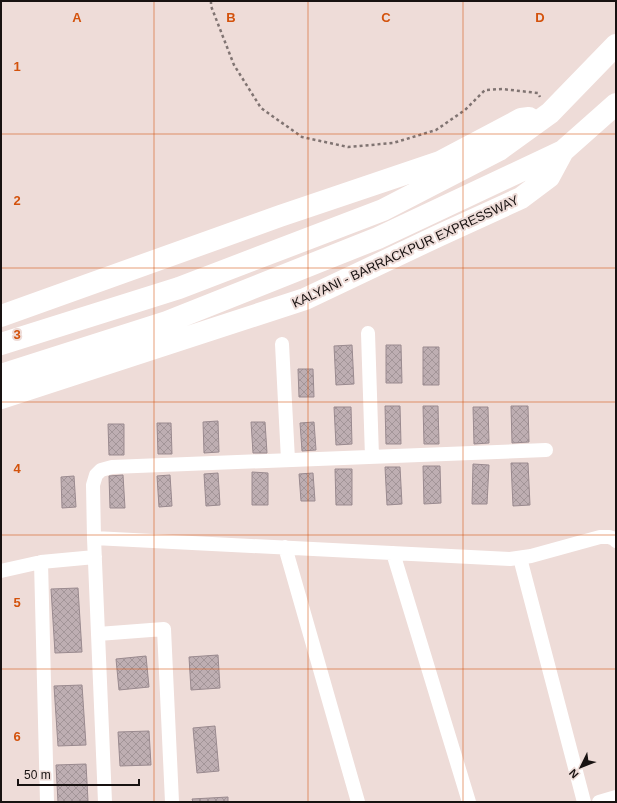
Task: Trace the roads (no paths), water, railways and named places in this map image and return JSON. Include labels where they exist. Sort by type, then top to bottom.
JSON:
[{"type":"highway","points":[[1,344],[179,288],[382,210],[499,150],[550,113],[616,45]]},
{"type":"highway","name":"KALYANI - BARRACKPUR EXPRESSWAY","points":[[1,398],[305,299],[521,198],[549,177],[563,151],[616,104]]},
{"type":"highway","points":[[1,316],[280,216],[440,162],[521,119],[550,113]]},
{"type":"highway","points":[[1,375],[167,322],[378,238],[563,151]]},
{"type":"street","points":[[368,333],[372,457]]},
{"type":"street","points":[[282,344],[288,460]]},
{"type":"street","points":[[105,802],[93,485],[96,476],[101,470],[112,467],[546,450]]},
{"type":"street","points":[[94,538],[510,558],[520,558],[600,537],[608,537],[615,539],[616,541]]},
{"type":"street","points":[[285,547],[358,802]]},
{"type":"street","points":[[392,553],[469,802]]},
{"type":"street","points":[[1,571],[41,562],[95,557]]},
{"type":"street","points":[[520,558],[584,802]]},
{"type":"street","points":[[41,562],[47,802]]},
{"type":"street","points":[[98,634],[164,628],[172,802]]},
{"type":"street","points":[[599,802],[616,797]]}]
